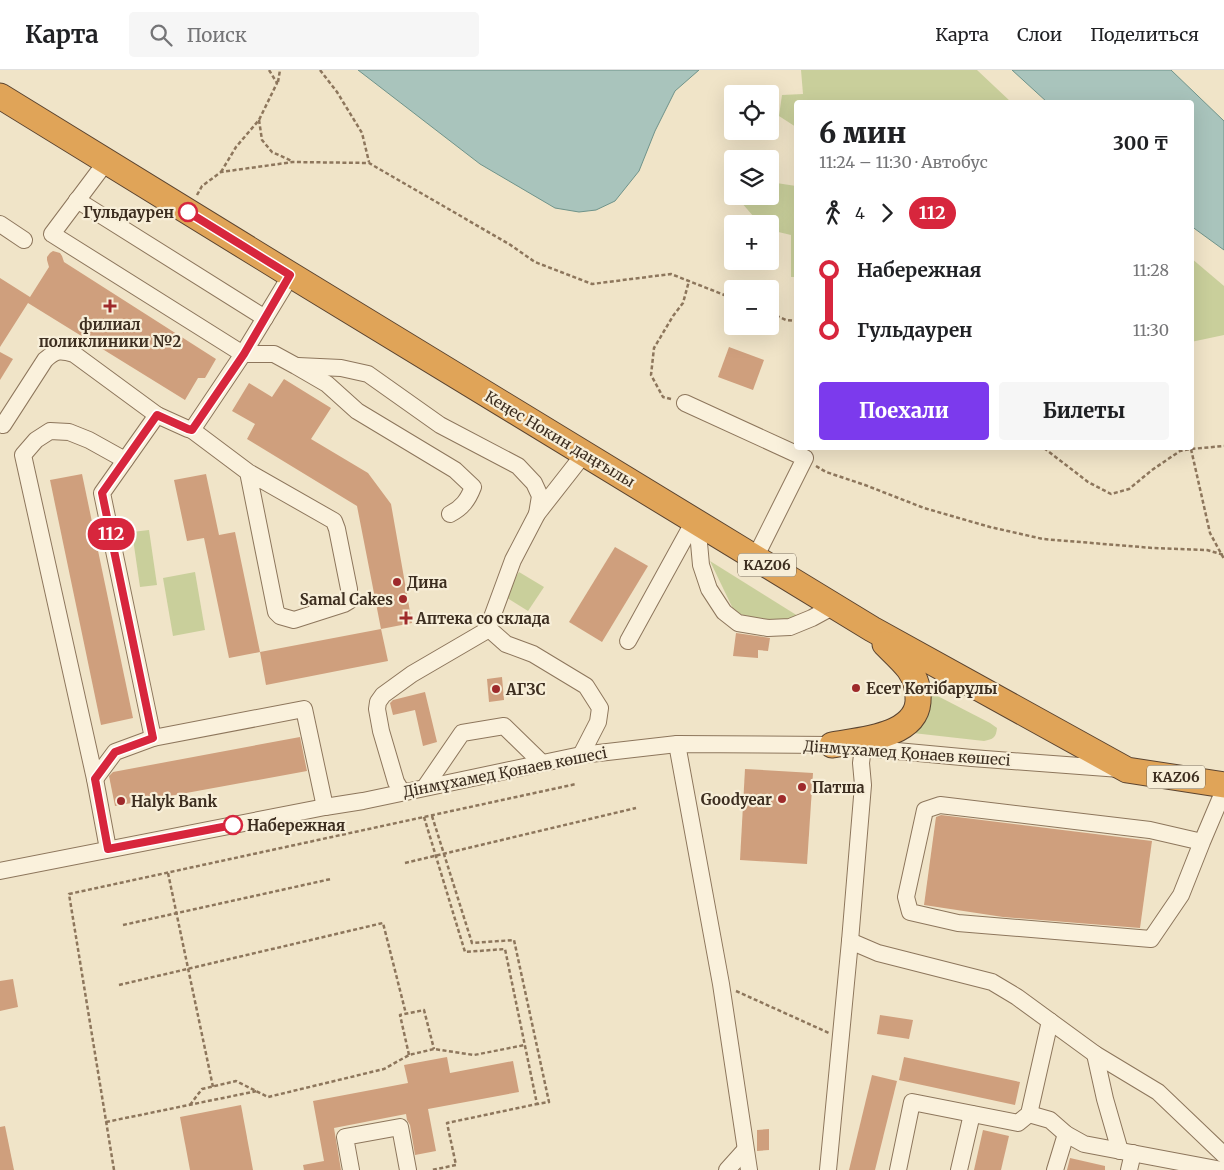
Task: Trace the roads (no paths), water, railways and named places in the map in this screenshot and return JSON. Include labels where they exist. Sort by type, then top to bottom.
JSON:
[{"type":"highway","name":"Кеңес Нокин даңғылы","points":[[0,96],[872,629],[1127,770]]},
{"type":"highway","points":[[832,745],[890,733],[906,724],[913,718],[916,712],[919,692],[913,676],[872,629]]},
{"type":"highway","name":"Дінмұхамед Қонаев көшесі","points":[[1127,770],[1224,784]]},
{"type":"street","points":[[106,162],[52,234],[244,354],[274,354],[327,384],[357,410],[455,470],[473,487],[470,496],[459,510],[450,514]]},
{"type":"street","points":[[77,200],[265,318]]},
{"type":"street","points":[[0,224],[24,240]]},
{"type":"street","points":[[192,430],[244,354],[290,275]]},
{"type":"street","points":[[3,425],[45,360],[53,352],[63,351],[74,354],[157,415],[192,430],[248,472],[334,521],[350,601],[294,620],[280,616],[276,612],[248,472]]},
{"type":"street","points":[[296,366],[341,368],[368,374],[440,425],[518,466],[534,483],[540,496],[537,514]]},
{"type":"street","points":[[685,403],[804,458],[756,558]]},
{"type":"street","points":[[153,738],[102,493],[157,415]]},
{"type":"street","points":[[108,849],[95,779],[24,455],[36,440],[50,431],[69,432],[89,440],[125,460]]},
{"type":"street","points":[[402,792],[396,782],[381,732],[377,709],[378,702],[383,695],[412,674],[488,628],[514,560],[537,514],[584,454]]},
{"type":"street","points":[[698,523],[701,565],[709,589],[724,612],[738,624],[768,628],[790,627],[834,606]]},
{"type":"street","points":[[628,642],[698,523]]},
{"type":"street","points":[[488,628],[506,644],[533,654],[586,686],[600,708],[598,722],[582,755]]},
{"type":"street","points":[[95,779],[115,752],[153,738],[304,709],[325,807]]},
{"type":"street","points":[[425,787],[462,733],[504,726],[542,763]]},
{"type":"street","points":[[677,744],[721,984],[749,1170]]},
{"type":"street","name":"Дінмұхамед Қонаев көшесі","points":[[0,871],[363,801],[582,755],[677,744],[832,745],[1127,770]]},
{"type":"street","points":[[828,1170],[864,785],[861,763],[864,748]]},
{"type":"street","points":[[1202,842],[1150,830],[940,805],[925,810],[906,897],[910,912],[958,923],[1151,939],[1181,895],[1224,790]]},
{"type":"street","points":[[850,941],[878,953],[992,982],[1017,997],[1095,1054],[1158,1092],[1224,1154]]},
{"type":"street","points":[[898,1170],[912,1102],[1018,1123],[1029,1114],[1050,1021]]},
{"type":"street","points":[[1095,1054],[1105,1099],[1127,1152],[1129,1170]]},
{"type":"street","points":[[959,1170],[972,1114]]},
{"type":"street","points":[[1029,1114],[1050,1120],[1066,1134],[1084,1144],[1222,1170]]},
{"type":"street","points":[[352,1170],[345,1137],[400,1127],[408,1170]]},
{"type":"street","points":[[1055,1170],[1066,1134]]},
{"type":"street","points":[[726,1170],[745,1150]]},
{"type":"water","points":[[358,70],[699,70],[675,91],[655,131],[639,171],[615,201],[596,210],[579,212],[555,208],[480,164]]},
{"type":"water","points":[[1012,70],[1171,70],[1224,121],[1224,250],[1194,228],[1194,100],[1045,100]]},
{"type":"place","name":"Гульдаурен","points":[[188,212]]},
{"type":"place","name":"филиал поликлиники №2","points":[[110,306]]},
{"type":"place","name":"Дина","points":[[397,582]]},
{"type":"place","name":"Samal Cakes","points":[[403,599]]},
{"type":"place","name":"Аптека со склада","points":[[406,618]]},
{"type":"place","name":"Есет Көтібарұлы","points":[[856,688]]},
{"type":"place","name":"АГЗС","points":[[496,689]]},
{"type":"place","name":"Патша","points":[[802,787]]},
{"type":"place","name":"Goodyear","points":[[782,799]]},
{"type":"place","name":"Halyk Bank","points":[[121,801]]},
{"type":"place","name":"Набережная","points":[[233,825]]}]
